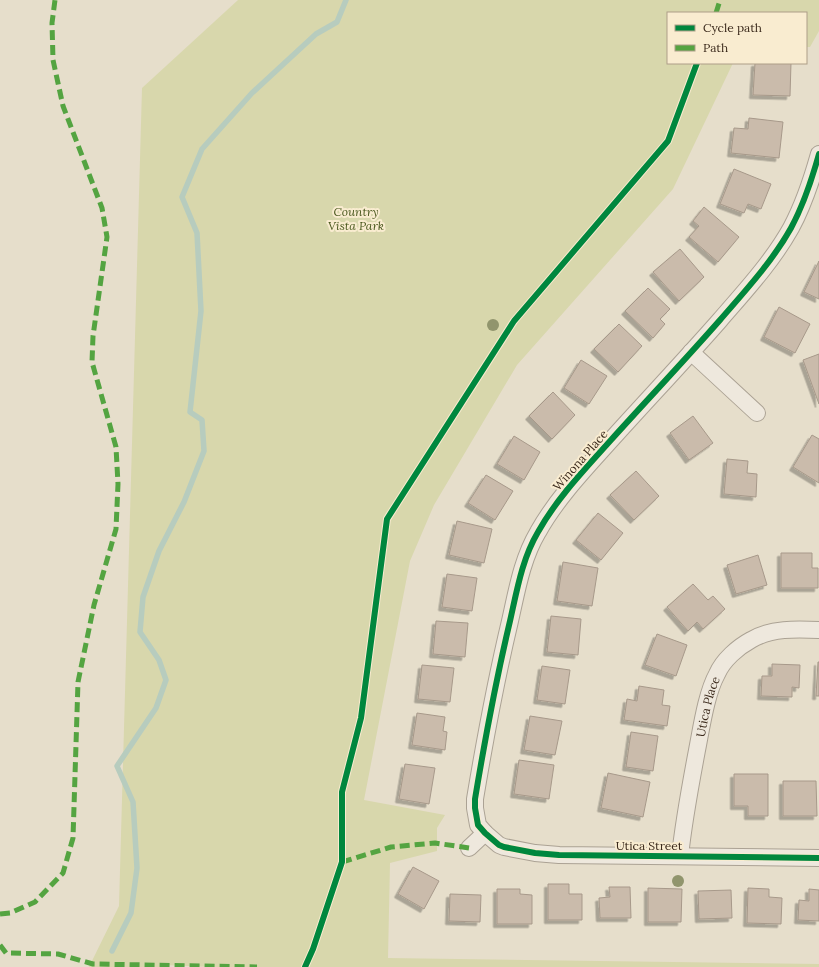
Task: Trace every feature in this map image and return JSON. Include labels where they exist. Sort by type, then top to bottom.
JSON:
[{"type":"street","name":"Winona Place","points":[[485,833],[478,825],[475,799],[501,658],[524,562],[538,532],[561,498],[580,474],[760,274],[790,229],[800,209],[813,178],[819,154]]},
{"type":"street","points":[[691,352],[757,413]]},
{"type":"street","name":"Utica Place","points":[[680,856],[684,820],[701,730],[708,700],[717,674],[728,659],[740,648],[750,640],[762,634],[790,629],[819,630]]},
{"type":"street","points":[[469,848],[485,833]]},
{"type":"street","name":"Utica Street","points":[[485,833],[499,845],[504,847],[535,853],[559,855],[819,858]]},
{"type":"green space","name":"Country Vista Park","points":[[238,0],[819,0],[819,31],[810,47],[807,47],[807,12],[667,12],[667,64],[733,64],[673,189],[517,365],[434,505],[410,561],[364,800],[445,815],[437,828],[437,851],[390,863],[388,958],[819,964],[819,967],[212,967],[164,965],[159,967],[89,967],[119,906],[142,88]]},
{"type":"building","points":[[755,64],[791,64],[790,96],[753,95]]},
{"type":"building","points":[[749,118],[783,122],[779,158],[731,153],[734,128],[748,129]]},
{"type":"building","points":[[734,169],[771,184],[761,209],[748,204],[744,213],[720,204]]},
{"type":"building","points":[[704,207],[739,237],[718,262],[689,237],[699,226],[693,221]]},
{"type":"building","points":[[680,249],[704,277],[679,301],[653,272]]},
{"type":"building","points":[[819,261],[819,299],[804,292]]},
{"type":"building","points":[[648,288],[670,309],[660,319],[665,324],[653,338],[625,311]]},
{"type":"building","points":[[779,307],[810,324],[795,353],[764,337]]},
{"type":"building","points":[[619,324],[642,346],[618,372],[594,349]]},
{"type":"building","points":[[819,354],[819,404],[803,360]]},
{"type":"building","points":[[581,360],[607,376],[589,404],[564,388]]},
{"type":"building","points":[[553,392],[575,415],[552,439],[529,416]]},
{"type":"building","points":[[693,416],[713,443],[689,460],[670,433]]},
{"type":"building","points":[[812,435],[819,439],[819,483],[793,467]]},
{"type":"building","points":[[514,436],[540,452],[524,480],[497,464]]},
{"type":"building","points":[[727,459],[748,461],[747,473],[757,474],[756,497],[724,494]]},
{"type":"building","points":[[636,471],[659,496],[634,520],[610,495]]},
{"type":"building","points":[[486,475],[513,491],[495,520],[468,503]]},
{"type":"building","points":[[598,513],[623,533],[601,560],[576,540]]},
{"type":"building","points":[[457,521],[492,529],[484,563],[449,555]]},
{"type":"building","points":[[781,553],[812,553],[812,568],[818,568],[818,588],[781,588]]},
{"type":"building","points":[[758,555],[767,585],[736,594],[727,565]]},
{"type":"building","points":[[563,562],[598,568],[592,606],[557,601]]},
{"type":"building","points":[[447,574],[477,578],[472,611],[442,607]]},
{"type":"building","points":[[693,584],[708,600],[713,596],[725,609],[703,629],[697,622],[688,631],[667,607]]},
{"type":"building","points":[[551,616],[581,619],[578,655],[547,652]]},
{"type":"building","points":[[436,621],[468,623],[465,657],[433,654]]},
{"type":"building","points":[[657,634],[687,645],[676,676],[645,665]]},
{"type":"building","points":[[818,662],[819,696],[816,696]]},
{"type":"building","points":[[772,664],[800,665],[799,688],[792,687],[792,697],[761,696],[762,676],[772,676]]},
{"type":"building","points":[[422,665],[454,668],[450,702],[418,699]]},
{"type":"building","points":[[542,666],[570,670],[565,704],[537,700]]},
{"type":"building","points":[[639,686],[664,690],[662,705],[670,706],[667,726],[624,720],[627,699],[637,701]]},
{"type":"building","points":[[417,713],[445,717],[443,731],[447,732],[445,750],[412,745]]},
{"type":"building","points":[[530,716],[562,721],[555,755],[524,750]]},
{"type":"building","points":[[631,732],[658,736],[653,771],[626,767]]},
{"type":"building","points":[[519,760],[554,765],[549,799],[514,794]]},
{"type":"building","points":[[405,764],[435,768],[429,804],[399,799]]},
{"type":"building","points":[[608,773],[650,782],[643,817],[601,808]]},
{"type":"building","points":[[734,774],[768,774],[768,816],[748,816],[748,806],[734,806]]},
{"type":"building","points":[[783,781],[816,781],[817,816],[783,816]]},
{"type":"building","points":[[413,867],[439,881],[424,909],[398,894]]},
{"type":"building","points":[[548,884],[569,884],[569,894],[582,894],[582,920],[548,920]]},
{"type":"building","points":[[609,887],[630,887],[631,918],[600,918],[599,898],[610,897]]},
{"type":"building","points":[[648,888],[682,889],[681,922],[648,922]]},
{"type":"building","points":[[748,888],[769,889],[769,897],[782,898],[781,924],[747,923]]},
{"type":"building","points":[[497,889],[520,889],[520,894],[532,895],[532,924],[497,924]]},
{"type":"building","points":[[809,889],[819,890],[819,921],[798,920],[799,900],[809,901]]},
{"type":"building","points":[[731,890],[732,918],[699,919],[698,891]]},
{"type":"building","points":[[450,894],[481,895],[480,922],[449,921]]},
{"type":"waterway","points":[[112,951],[131,913],[137,868],[133,802],[117,766],[156,708],[166,680],[159,660],[140,632],[143,597],[159,551],[184,502],[204,451],[202,420],[190,412],[201,311],[197,233],[182,197],[202,149],[252,93],[316,34],[337,22],[346,0]]},
{"type":"marked path","points":[[0,914],[10,913],[35,902],[63,873],[73,838],[78,682],[94,605],[116,529],[118,484],[116,447],[92,362],[93,336],[107,237],[102,208],[63,106],[53,60],[52,23],[55,0]]},
{"type":"marked path","points":[[716,12],[720,0]]},
{"type":"marked path","points":[[342,862],[391,847],[435,843],[469,848]]},
{"type":"marked path","points":[[0,945],[6,953],[58,954],[93,964],[257,967]]},
{"type":"cycle path","points":[[305,967],[313,949],[342,862],[342,792],[361,718],[387,519],[514,321],[668,141],[697,64]]},
{"type":"cycle path","points":[[819,154],[814,173],[796,219],[784,241],[767,264],[706,335],[572,484],[554,507],[532,542],[521,575],[505,643],[475,799],[478,825],[485,833],[499,845],[535,853],[559,855],[819,858]]}]
